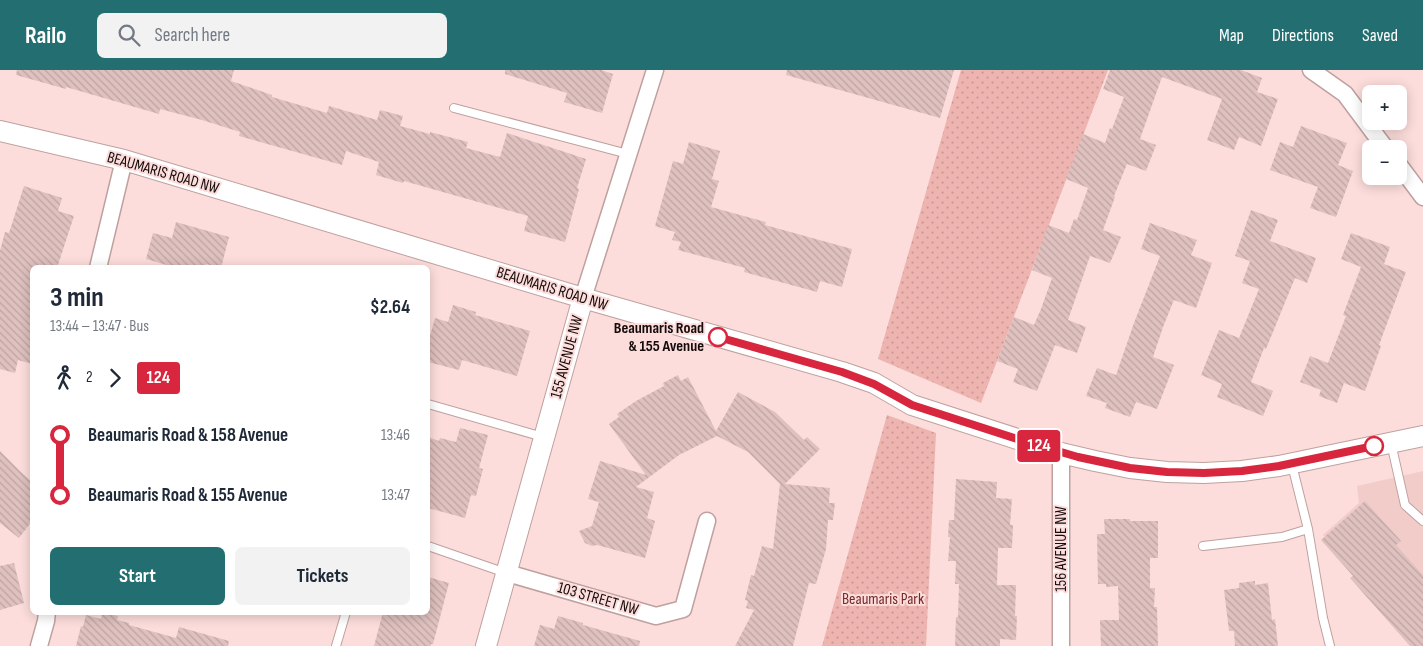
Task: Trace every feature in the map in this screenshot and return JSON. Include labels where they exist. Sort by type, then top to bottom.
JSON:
[{"type":"street","name":"155 AVENUE NW","points":[[486,646],[583,298],[655,70]]},
{"type":"street","points":[[1311,70],[1345,94],[1379,140]]},
{"type":"street","name":"BEAUMARIS ROAD NW","points":[[0,131],[124,160],[583,298],[842,372],[874,384],[912,405],[1095,461],[1130,468],[1167,472],[1242,471],[1292,464],[1423,436]]},
{"type":"street","points":[[99,265],[124,160]]},
{"type":"street","points":[[1407,176],[1423,197]]},
{"type":"street","name":"156 AVENUE NW","points":[[1061,452],[1061,646]]},
{"type":"street","name":"103 STREET NW","points":[[507,573],[656,616],[683,609],[707,521]]},
{"type":"street","points":[[38,646],[47,615]]},
{"type":"lane","points":[[454,108],[628,154]]},
{"type":"lane","points":[[430,405],[544,437]]},
{"type":"lane","points":[[1391,443],[1405,504],[1423,521]]},
{"type":"lane","points":[[1292,464],[1308,529],[1323,618],[1330,646]]},
{"type":"lane","points":[[1203,546],[1282,537],[1308,529]]},
{"type":"lane","name":"103 STREET NW","points":[[430,547],[507,573]]},
{"type":"lane","points":[[336,646],[345,615]]},
{"type":"shaded area","points":[[1423,471],[1423,645],[1323,535],[1359,503],[1357,486]]},
{"type":"green space","points":[[961,70],[1108,70],[981,403],[878,359]]},
{"type":"green space","name":"Beaumaris Park","points":[[887,415],[936,433],[926,646],[822,646]]},
{"type":"building","points":[[17,70],[234,70],[231,81],[272,95],[272,97],[327,113],[329,106],[377,120],[380,110],[403,116],[400,126],[468,142],[466,148],[500,157],[507,133],[586,159],[577,188],[579,189],[565,242],[524,231],[528,216],[376,175],[379,162],[346,151],[342,165],[239,136],[240,132],[202,120],[160,109],[159,114],[66,87],[66,89],[16,75]]},
{"type":"building","points":[[505,70],[601,70],[613,74],[602,113],[564,102],[567,93],[505,74]]},
{"type":"building","points":[[787,70],[954,70],[940,118],[786,75]]},
{"type":"building","points":[[1110,70],[1241,70],[1262,78],[1257,92],[1278,99],[1261,146],[1239,137],[1234,150],[1207,140],[1222,99],[1162,77],[1140,139],[1156,145],[1146,171],[1127,164],[1103,230],[1121,237],[1110,263],[1090,256],[1068,320],[1086,327],[1077,353],[1055,345],[1037,391],[1013,382],[1018,369],[997,361],[1014,317],[1034,325],[1041,309],[1052,278],[1032,270],[1048,225],[1069,233],[1074,219],[1077,220],[1088,188],[1066,179],[1083,134],[1105,143],[1110,128],[1112,129],[1124,97],[1103,89]]},
{"type":"building","points":[[1301,126],[1347,143],[1338,165],[1353,171],[1336,217],[1310,208],[1318,187],[1270,170],[1280,142],[1293,147]]},
{"type":"building","points":[[689,142],[720,151],[712,179],[719,181],[711,207],[766,222],[765,225],[852,249],[842,287],[820,281],[817,292],[744,272],[745,268],[678,250],[681,242],[672,240],[675,232],[655,226],[673,161],[683,164]]},
{"type":"building","points":[[24,186],[62,198],[58,211],[74,216],[58,265],[30,265],[30,363],[18,360],[15,373],[0,369],[0,251],[5,232],[9,233]]},
{"type":"building","points":[[1251,210],[1278,220],[1270,241],[1316,258],[1307,283],[1295,278],[1251,382],[1273,391],[1263,416],[1217,397],[1222,384],[1201,375],[1219,330],[1239,338],[1259,289],[1242,283],[1250,261],[1235,256]]},
{"type":"building","points":[[176,222],[229,237],[222,265],[167,265],[146,259],[153,233],[172,238]]},
{"type":"building","points":[[1150,223],[1197,240],[1191,255],[1212,263],[1196,308],[1174,300],[1163,327],[1153,357],[1174,365],[1157,409],[1136,402],[1130,417],[1105,408],[1107,403],[1086,396],[1097,368],[1116,375],[1160,256],[1141,249]]},
{"type":"building","points":[[1351,233],[1390,247],[1384,264],[1406,272],[1379,345],[1381,346],[1365,391],[1344,383],[1337,403],[1319,396],[1321,390],[1300,382],[1310,356],[1328,363],[1346,316],[1343,315],[1361,267],[1341,259]]},
{"type":"building","points":[[453,305],[476,312],[475,315],[530,331],[517,376],[462,360],[459,370],[430,363],[430,336],[435,318],[448,322]]},
{"type":"building","points":[[678,375],[681,381],[688,377],[716,431],[738,392],[775,412],[804,440],[807,437],[820,449],[785,484],[830,488],[829,503],[835,503],[833,520],[828,520],[826,549],[816,584],[809,583],[793,646],[735,646],[754,610],[746,608],[748,601],[745,600],[751,575],[754,576],[762,546],[773,549],[780,484],[748,452],[717,436],[679,455],[636,487],[654,492],[647,518],[655,521],[645,558],[597,545],[592,546],[585,543],[579,531],[592,526],[599,502],[588,499],[600,461],[646,475],[609,424],[619,417],[617,414],[664,386],[663,383]]},
{"type":"building","points":[[460,428],[488,435],[479,468],[483,469],[476,496],[471,495],[465,518],[430,509],[430,438],[439,441],[440,438],[456,442]]},
{"type":"building","points":[[0,451],[30,480],[30,524],[19,538],[0,523]]},
{"type":"building","points":[[956,479],[997,482],[996,498],[1012,499],[1010,525],[1013,525],[1012,548],[998,548],[997,585],[1016,585],[1016,640],[1000,639],[1000,646],[955,646],[959,584],[955,584],[956,561],[948,561],[950,537],[948,537],[949,520],[954,520]]},
{"type":"building","points":[[1365,501],[1401,541],[1396,545],[1423,575],[1423,646],[1410,646],[1350,578],[1353,576],[1321,540]]},
{"type":"building","points":[[1104,519],[1158,521],[1158,558],[1150,558],[1150,588],[1155,588],[1154,607],[1157,607],[1158,646],[1101,646],[1100,620],[1119,620],[1118,586],[1106,587],[1106,584],[1098,584],[1097,534],[1105,534]]},
{"type":"building","points":[[14,563],[24,603],[0,610],[0,566]]},
{"type":"building","points":[[430,578],[449,583],[431,646],[374,646],[382,615],[430,615]]},
{"type":"building","points":[[1255,581],[1255,585],[1268,583],[1272,620],[1275,619],[1278,646],[1235,646],[1234,631],[1229,631],[1224,590],[1239,588],[1239,583]]},
{"type":"building","points":[[86,615],[101,619],[102,615],[114,615],[118,616],[117,620],[129,623],[129,625],[176,638],[179,627],[229,641],[228,646],[76,646]]},
{"type":"building","points":[[558,616],[640,641],[639,646],[534,646],[540,625],[554,629]]},
{"type":"bus line","name":"124","points":[[718,337],[842,372],[874,384],[912,405],[1017,439],[1078,457],[1130,468],[1204,473],[1242,471],[1279,466],[1374,446]]},
{"type":"place","name":"Beaumaris Road & 155 Avenue","points":[[718,337]]}]
